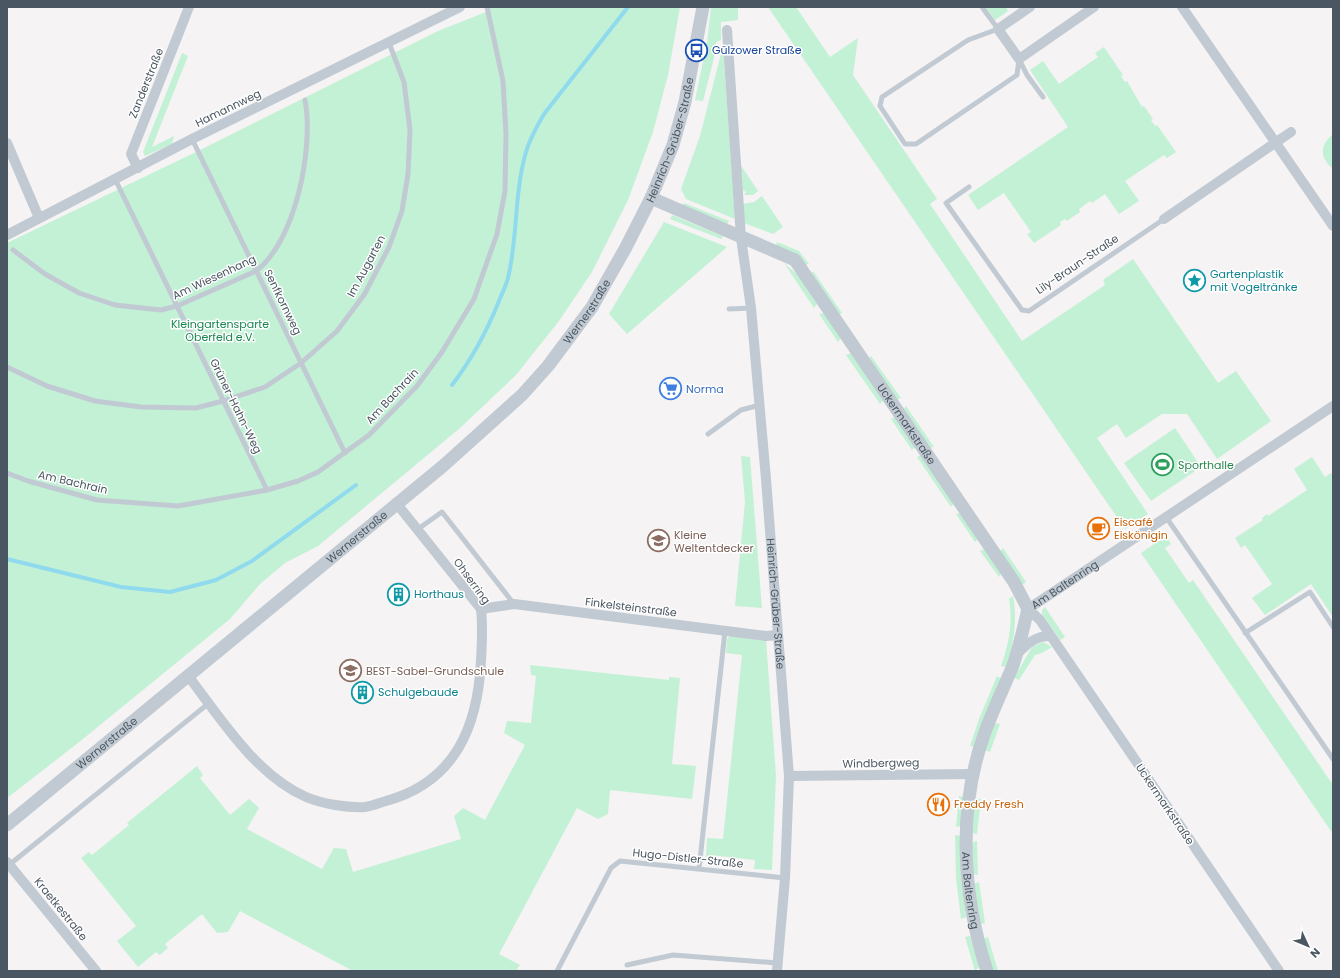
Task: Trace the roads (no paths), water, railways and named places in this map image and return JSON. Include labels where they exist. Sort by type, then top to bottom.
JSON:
[{"type":"street","name":"Zanderstraße","points":[[138,168],[131,154],[189,7]]},
{"type":"street","name":"Hamannweg","points":[[7,235],[192,139],[460,7]]},
{"type":"street","name":"Heinrich-Grüber-Straße","points":[[703,7],[686,102],[673,145],[650,198],[741,238]]},
{"type":"street","points":[[1030,7],[998,29],[1019,59],[1094,7]]},
{"type":"street","points":[[1182,7],[1333,226]]},
{"type":"street","name":"Heinrich-Grüber-Straße","points":[[727,30],[741,238],[751,308],[760,405],[789,776],[785,878],[777,967]]},
{"type":"street","name":"Lily-Braun-Straße","points":[[1164,219],[1291,132]]},
{"type":"street","points":[[7,144],[39,218]]},
{"type":"street","name":"Wernerstraße","points":[[7,825],[397,504],[482,433],[522,395],[548,366],[592,307],[626,249],[650,198]]},
{"type":"street","name":"Uckermarkstraße","points":[[741,238],[795,260],[1014,582],[1028,609],[1040,620],[1279,971]]},
{"type":"street","name":"Am Baltenring","points":[[987,971],[972,916],[966,876],[966,838],[973,774],[984,732],[1017,654],[1028,609],[1333,406]]},
{"type":"street","name":"Ohserring","points":[[189,676],[254,758],[278,779],[306,797],[335,805],[366,807],[396,798],[428,783],[451,760],[470,727],[477,703],[483,624],[480,609],[397,504]]},
{"type":"street","name":"Finkelsteinstraße","points":[[480,609],[514,604],[766,636],[778,635]]},
{"type":"street","points":[[1017,654],[1029,642],[1041,636],[1050,636]]},
{"type":"street","name":"Windbergweg","points":[[789,776],[973,774]]},
{"type":"street","name":"Kraetkestraße","points":[[8,864],[96,971]]},
{"type":"lane","name":"Am Bachrain","points":[[7,473],[28,481],[97,500],[178,506],[267,490],[298,481],[318,472],[369,435],[418,386],[442,352],[474,298],[498,234],[505,191],[505,119],[503,81],[487,7]]},
{"type":"lane","points":[[982,7],[998,29],[968,40],[882,98],[880,106],[905,144],[916,144],[1016,75],[1019,59]]},
{"type":"lane","name":"Im Augarten","points":[[7,367],[47,386],[95,401],[142,407],[196,408],[265,387],[301,363],[337,331],[364,296],[389,247],[402,211],[408,174],[410,130],[404,82],[388,43]]},
{"type":"lane","points":[[1019,59],[1027,75],[1043,97]]},
{"type":"lane","name":"Am Wiesenhang","points":[[13,250],[45,274],[79,293],[123,306],[161,310],[176,306],[256,271],[265,264],[278,243],[297,201],[306,156],[308,116],[305,100]]},
{"type":"lane","name":"Senfkornweg","points":[[192,139],[345,453]]},
{"type":"lane","name":"Grüner-Hahn-Weg","points":[[115,179],[267,490]]},
{"type":"lane","name":"Lily-Braun-Straße","points":[[969,187],[946,203],[1022,310],[1029,311],[1164,219]]},
{"type":"lane","points":[[729,309],[751,308]]},
{"type":"lane","points":[[708,434],[741,410],[760,405]]},
{"type":"lane","points":[[418,529],[442,512],[514,604]]},
{"type":"lane","points":[[1166,517],[1333,759]]},
{"type":"lane","points":[[1245,633],[1310,592],[1333,626]]},
{"type":"lane","points":[[699,869],[725,630]]},
{"type":"lane","points":[[8,864],[209,703]]},
{"type":"lane","name":"Hugo-Distler-Straße","points":[[557,971],[611,868],[620,861],[785,878]]},
{"type":"lane","points":[[627,965],[673,955],[777,967]]},
{"type":"waterway","points":[[452,385],[466,365],[484,334],[507,281],[513,247],[522,168],[526,152],[536,128],[544,114],[628,7]]},
{"type":"waterway","points":[[7,559],[121,587],[170,592],[216,580],[252,561],[356,485]]},
{"type":"place","name":"Gülzower Straße","points":[[696,50]]},
{"type":"place","name":"Gartenplastik mit Vogeltränke","points":[[1194,280]]},
{"type":"place","name":"Norma","points":[[671,389]]},
{"type":"place","name":"Sporthalle","points":[[1163,465]]},
{"type":"place","name":"Eiscafé Eiskönigin","points":[[1098,528]]},
{"type":"place","name":"Kleine Weltentdecker","points":[[658,541]]},
{"type":"place","name":"Horthaus","points":[[398,594]]},
{"type":"place","name":"BEST-Sabel-Grundschule","points":[[351,671]]},
{"type":"place","name":"Schulgebaude","points":[[362,692]]},
{"type":"place","name":"Freddy Fresh","points":[[938,804]]},
{"type":"park label","name":"Kleingartensparte Oberfeld e.V.","points":[[220,330]]}]
